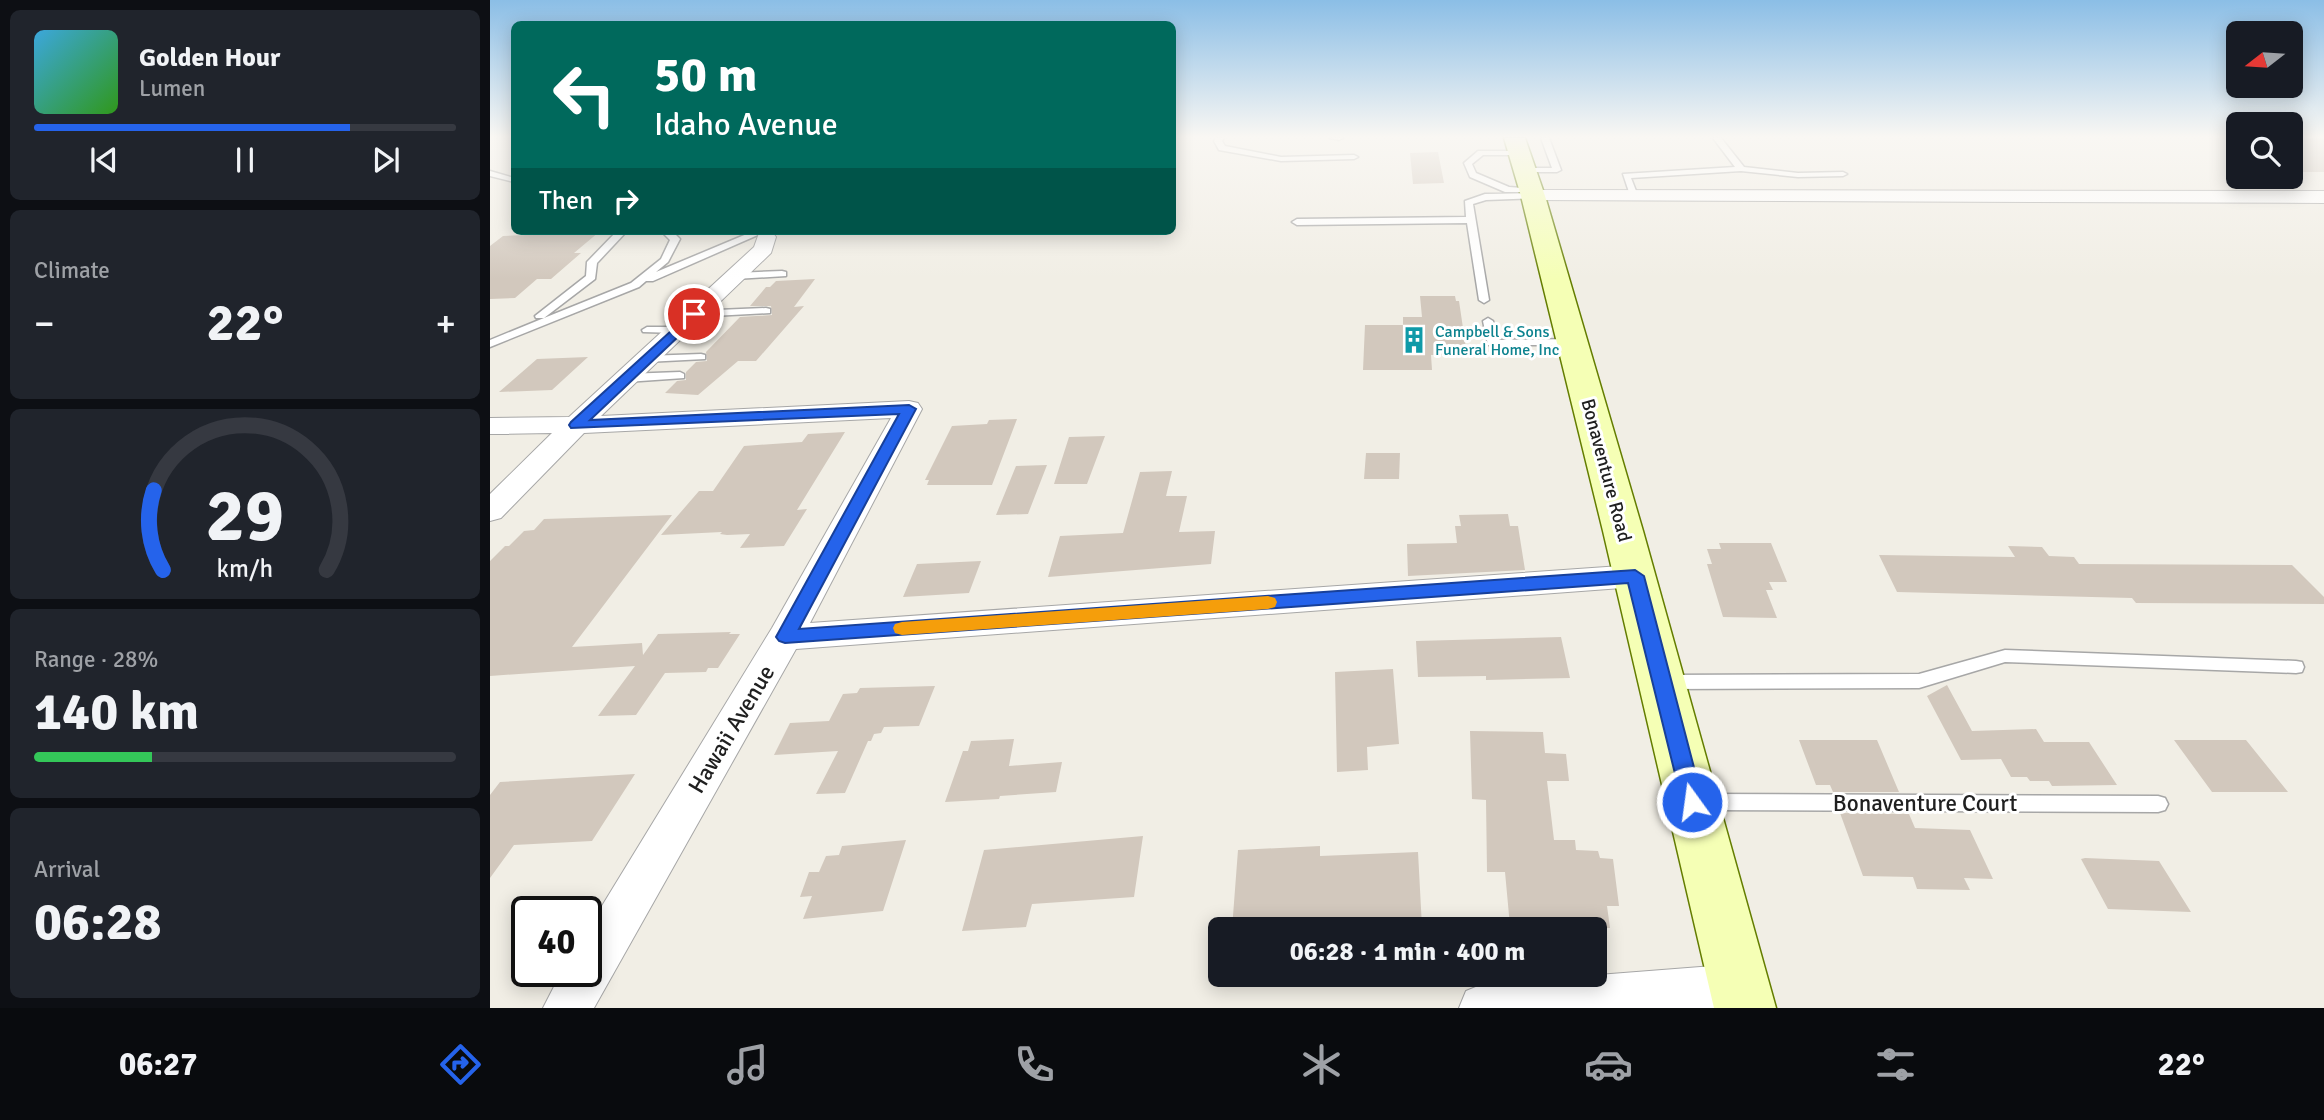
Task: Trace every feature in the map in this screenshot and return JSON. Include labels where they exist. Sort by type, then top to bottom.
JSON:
[{"type":"street","name":"Bonaventure Road","points":[[1529,185],[1635,576],[1742,998]]},
{"type":"street","points":[[1587,185],[1634,197],[2324,197]]},
{"type":"street","points":[[490,511],[576,425],[764,249],[764,235]]},
{"type":"street","name":"Hawaii Avenue","points":[[567,1008],[785,637],[909,409],[576,425]]},
{"type":"street","points":[[490,426],[576,425]]},
{"type":"street","points":[[785,637],[1635,576]]},
{"type":"street","points":[[1483,1008],[1742,998]]},
{"type":"lane","points":[[1495,185],[1508,190],[1512,185]]},
{"type":"lane","points":[[1484,300],[1468,203],[1497,185]]},
{"type":"lane","points":[[1629,185],[1634,197]]},
{"type":"lane","points":[[1297,222],[1471,220]]},
{"type":"lane","points":[[490,344],[546,313],[583,285],[591,277],[592,262],[618,235]]},
{"type":"lane","points":[[635,285],[671,252],[675,239],[670,235]]},
{"type":"lane","points":[[490,344],[761,235]]},
{"type":"lane","points":[[735,276],[782,274]]},
{"type":"lane","points":[[647,330],[766,311]]},
{"type":"lane","points":[[1488,321],[1492,343],[1573,342]]},
{"type":"lane","points":[[646,359],[701,357]]},
{"type":"lane","points":[[626,378],[680,376]]},
{"type":"lane","points":[[1662,682],[1919,681],[2005,656],[2296,667]]},
{"type":"lane","name":"Bonaventure Court","points":[[1692,802],[2158,804]]},
{"type":"building","points":[[595,235],[574,253],[581,253],[551,279],[537,279],[515,298],[490,299],[490,246],[503,236]]},
{"type":"building","points":[[815,279],[794,307],[804,306],[756,361],[738,361],[698,395],[665,393],[677,381],[686,380],[686,372],[696,362],[707,361],[706,352],[740,317],[772,315],[771,306],[750,306],[766,287],[776,281]]},
{"type":"building","name":"Campbell & Sons Funeral Home, Inc","points":[[1420,296],[1455,296],[1456,301],[1459,301],[1467,355],[1431,355],[1432,370],[1363,370],[1365,325],[1403,325],[1403,317],[1422,317]]},
{"type":"building","points":[[588,357],[552,390],[499,392],[537,359]]},
{"type":"building","points":[[1017,419],[992,485],[927,485],[929,480],[925,480],[952,426]]},
{"type":"building","points":[[845,432],[797,510],[807,509],[784,546],[740,548],[750,534],[720,534],[722,532],[661,535],[699,491],[713,491],[744,446],[802,442],[808,434]]},
{"type":"building","points":[[1105,436],[1087,484],[1054,484],[1069,437]]},
{"type":"building","points":[[1366,453],[1400,453],[1399,479],[1364,479]]},
{"type":"building","points":[[1047,465],[1028,514],[996,515],[1016,466]]},
{"type":"building","points":[[1172,471],[1166,496],[1187,496],[1179,532],[1215,531],[1211,564],[1048,577],[1060,536],[1123,533],[1140,472]]},
{"type":"building","points":[[1508,514],[1510,526],[1518,526],[1525,570],[1408,576],[1407,544],[1457,543],[1455,526],[1461,526],[1459,515]]},
{"type":"building","points":[[672,515],[572,647],[642,643],[643,655],[658,634],[740,634],[718,668],[708,668],[706,672],[665,673],[636,715],[598,716],[635,666],[490,676],[490,561],[505,546],[509,546],[524,531],[534,530],[544,519]]},
{"type":"building","points":[[1719,543],[1771,543],[1787,582],[1769,582],[1773,590],[1766,590],[1777,618],[1723,617],[1707,564],[1712,564],[1707,549],[1721,549]]},
{"type":"building","points":[[2008,546],[2042,547],[2049,556],[2074,557],[2079,564],[2292,565],[2324,597],[2324,604],[2136,603],[2132,598],[1897,592],[1879,555],[2015,557]]},
{"type":"building","points":[[981,561],[969,593],[903,597],[917,564]]},
{"type":"building","points":[[1561,637],[1570,678],[1486,680],[1486,676],[1418,677],[1416,641]]},
{"type":"building","points":[[1393,669],[1399,744],[1367,747],[1368,770],[1337,772],[1335,672]]},
{"type":"building","points":[[1947,685],[1972,731],[2036,729],[2044,742],[2089,742],[2117,785],[2052,786],[2049,781],[2011,777],[2001,759],[1961,760],[1927,696]]},
{"type":"building","points":[[935,686],[919,726],[884,727],[881,733],[874,734],[871,741],[868,741],[845,793],[816,794],[838,751],[774,755],[790,723],[829,721],[843,694],[857,693],[860,688]]},
{"type":"building","points":[[1470,731],[1543,732],[1545,753],[1566,754],[1569,781],[1547,781],[1554,840],[1575,840],[1576,850],[1598,851],[1600,858],[1613,859],[1619,906],[1607,906],[1610,928],[1607,928],[1607,917],[1509,917],[1505,872],[1487,872],[1486,800],[1472,799]]},
{"type":"building","points":[[1014,739],[1009,766],[1062,762],[1056,792],[945,802],[963,751],[968,751],[971,741]]},
{"type":"building","points":[[1799,740],[1877,740],[1899,792],[1833,792],[1830,785],[1816,785]]},
{"type":"building","points":[[2174,740],[2246,740],[2288,792],[2212,792]]},
{"type":"building","points":[[635,774],[592,841],[514,845],[490,878],[490,795],[500,782]]},
{"type":"building","points":[[1840,813],[1909,814],[1915,828],[1970,830],[1993,879],[1964,878],[1970,890],[1917,889],[1913,877],[1863,876]]},
{"type":"building","points":[[1143,836],[1134,897],[1032,904],[1026,927],[962,931],[984,850]]},
{"type":"building","points":[[906,840],[883,911],[803,919],[812,896],[800,897],[809,872],[819,872],[826,856],[839,855],[842,846]]},
{"type":"building","points":[[1320,846],[1320,856],[1418,852],[1421,917],[1233,917],[1238,850]]},
{"type":"building","points":[[2081,859],[2159,861],[2191,912],[2108,909]]},
{"type":"slow traffic","points":[[902,628],[1268,602]]},
{"type":"place","name":"Campbell & Sons Funeral Home, Inc","points":[[1414,340]]},
{"type":"route","points":[[694,314],[576,425],[909,409],[785,637],[1635,576],[1692,802]]}]
